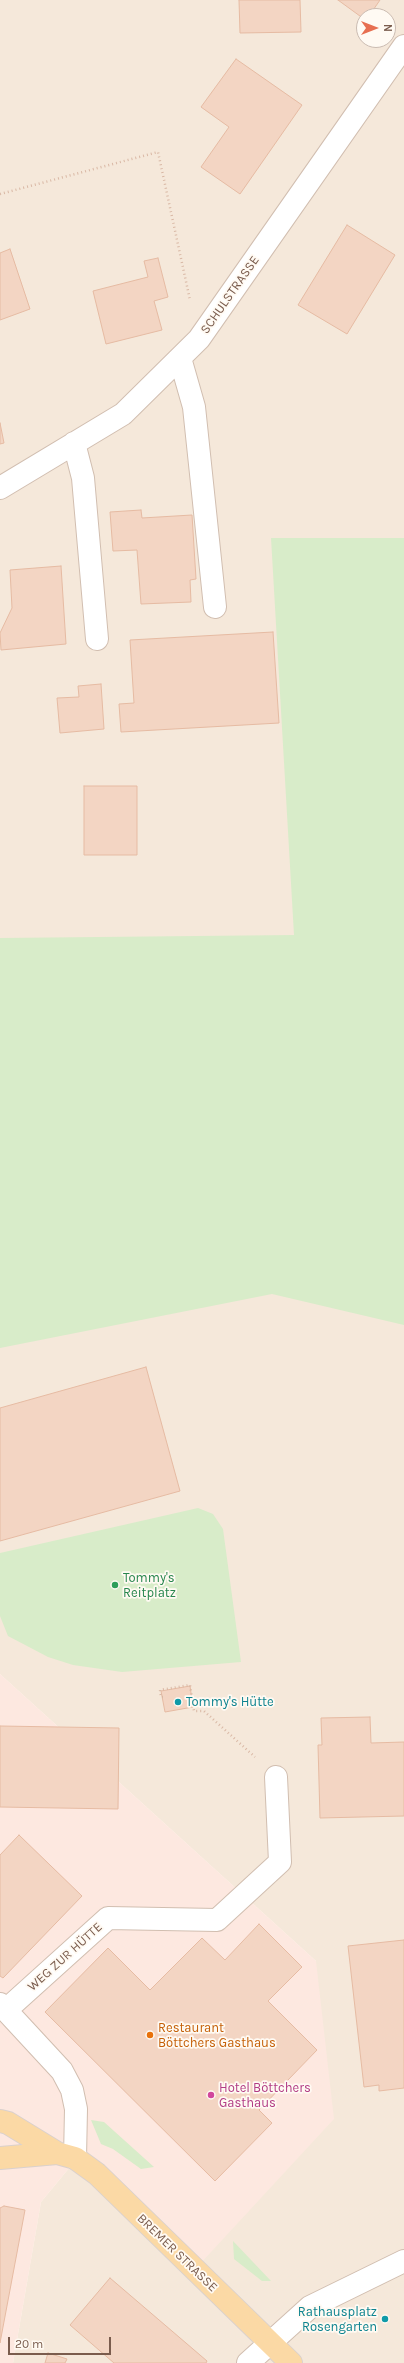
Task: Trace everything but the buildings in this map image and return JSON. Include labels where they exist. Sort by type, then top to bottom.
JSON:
[{"type":"main road","name":"BREMER STRASSE","points":[[0,2121],[66,2155],[97,2174],[291,2363]]},
{"type":"main road","points":[[0,2158],[66,2155]]},
{"type":"street","name":"SCHULSTRASSE","points":[[0,488],[123,414],[199,339],[404,46]]},
{"type":"street","points":[[180,358],[194,407],[215,607]]},
{"type":"street","points":[[74,443],[83,478],[97,639]]},
{"type":"street","name":"WEG ZUR HÜTTE","points":[[3,2007],[108,1918],[217,1920],[280,1862],[276,1777]]},
{"type":"street","points":[[3,2007],[62,2071],[72,2090],[76,2109],[66,2155]]},
{"type":"street","points":[[248,2363],[269,2342],[310,2307],[404,2261]]},
{"type":"path","points":[[0,194],[158,152],[199,339]]},
{"type":"path","points":[[162,1697],[160,1690],[190,1685],[194,1711],[204,1711],[276,1777]]},
{"type":"shaded area","points":[[0,0],[404,0],[404,2363],[13,2363],[41,2202],[70,2167],[316,1961],[0,1674]]},
{"type":"shaded area","points":[[0,1674],[316,1961],[334,2119],[200,2264],[70,2167],[41,2202],[13,2363],[0,2363]]},
{"type":"green space","points":[[271,538],[404,538],[404,1325],[272,1294],[0,1348],[0,938],[294,935]]},
{"type":"green space","name":"Tommy's Reitplatz","points":[[198,1508],[213,1514],[223,1529],[241,1662],[122,1672],[73,1665],[48,1657],[8,1636],[0,1616],[0,1553]]},
{"type":"green space","points":[[91,2120],[104,2122],[154,2167],[141,2169],[113,2149],[101,2144]]},
{"type":"green space","points":[[233,2241],[271,2281],[262,2281],[234,2259]]},
{"type":"place","name":"Tommy's Reitplatz","points":[[115,1585]]},
{"type":"place","name":"Tommy's Hütte","points":[[178,1702]]},
{"type":"place","name":"Restaurant Böttchers Gasthaus","points":[[150,2035]]},
{"type":"place","name":"Hotel Böttchers Gasthaus","points":[[211,2095]]},
{"type":"place","name":"Rathausplatz Rosengarten","points":[[385,2319]]}]
